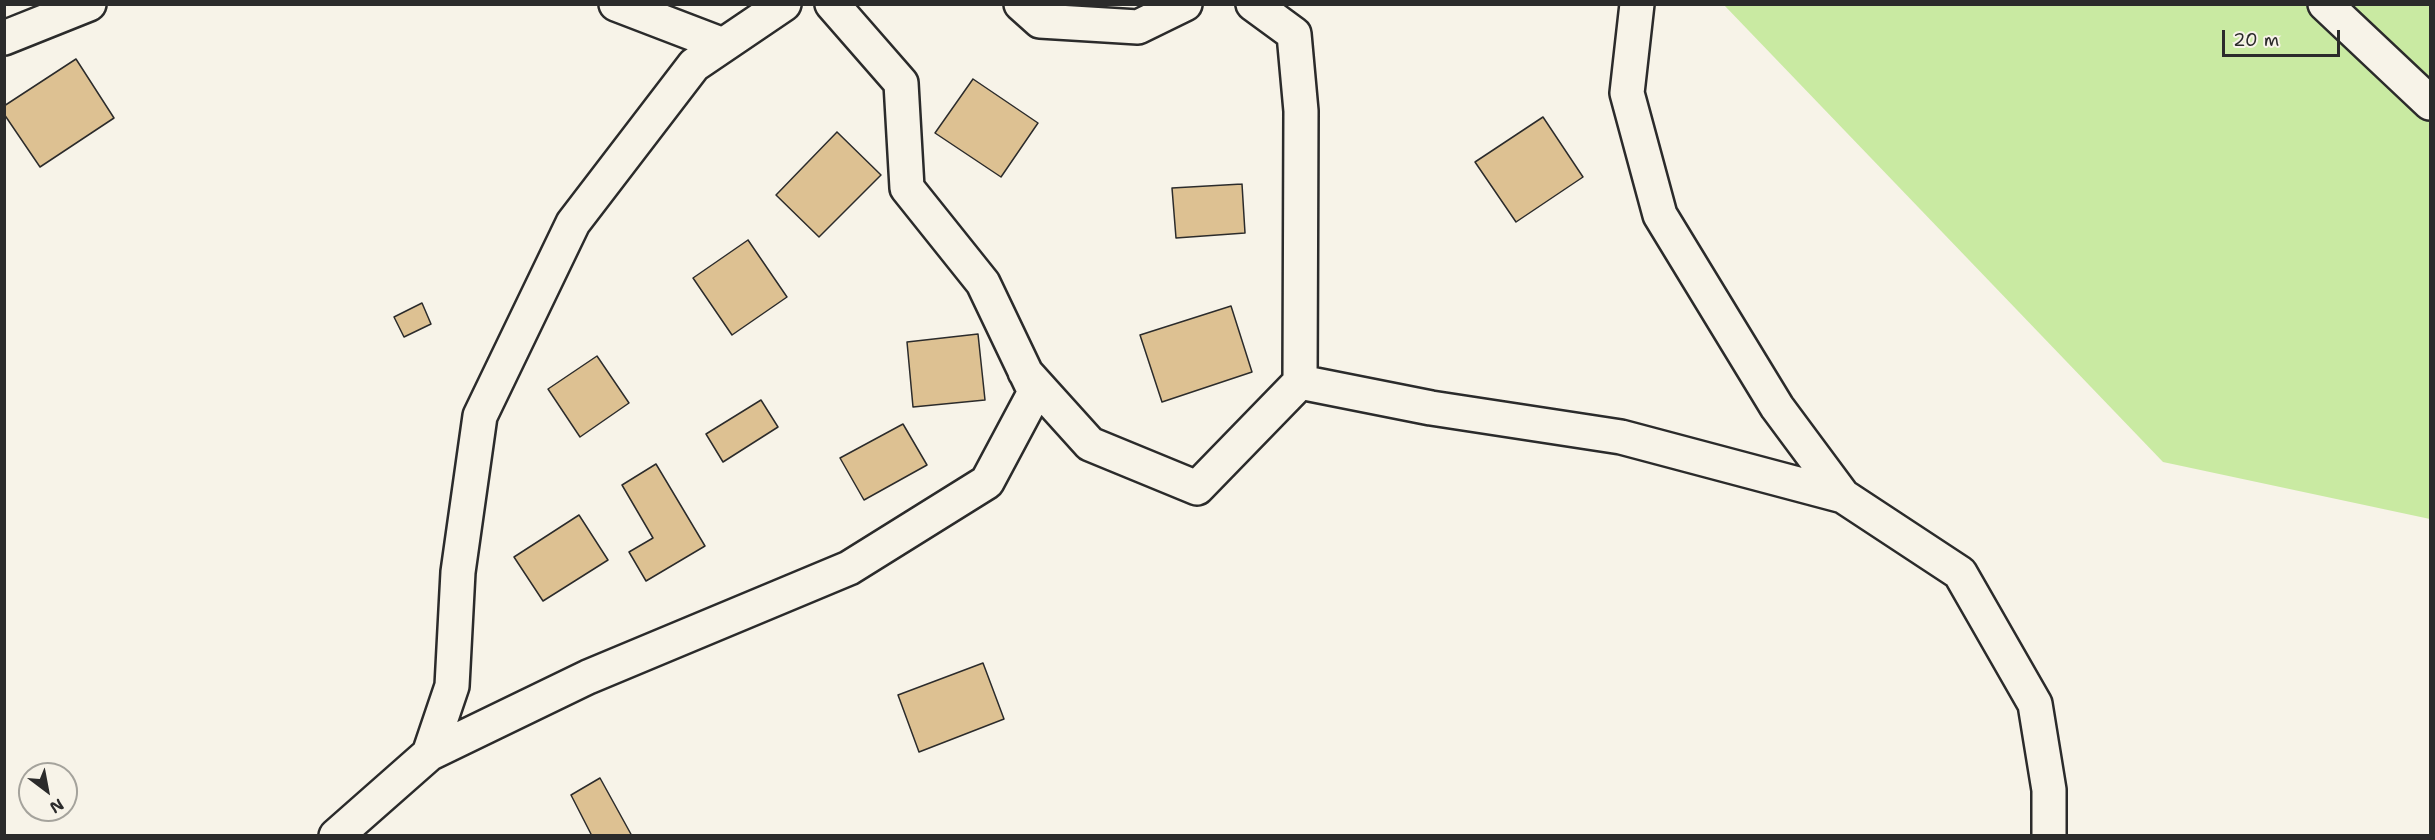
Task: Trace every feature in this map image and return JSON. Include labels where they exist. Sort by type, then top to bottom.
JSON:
[{"type":"street","points":[[4,38],[89,4]]},
{"type":"street","points":[[616,4],[723,45]]},
{"type":"street","points":[[429,754],[452,686],[458,572],[480,416],[573,223],[694,65],[784,4]]},
{"type":"street","points":[[336,836],[429,754],[588,677],[849,568],[987,482],[1035,392],[983,283],[908,188],[902,83],[832,4]]},
{"type":"street","points":[[1021,4],[1040,21],[1138,27],[1185,4]]},
{"type":"street","points":[[1025,372],[1090,444],[1197,488],[1300,382],[1301,111],[1294,34],[1254,4]]},
{"type":"street","points":[[1637,4],[1627,93],[1660,214],[1777,407],[1843,496]]},
{"type":"street","points":[[2325,4],[2430,103]]},
{"type":"street","points":[[1300,382],[1431,408],[1621,437],[1843,496],[1960,573],[2036,704],[2049,790],[2049,836]]},
{"type":"green space","points":[[1724,5],[2430,5],[2430,519],[2163,462]]},
{"type":"building","points":[[76,59],[114,118],[40,167],[4,114],[4,106]]},
{"type":"building","points":[[973,79],[1038,123],[1001,177],[935,133]]},
{"type":"building","points":[[1543,117],[1583,177],[1516,222],[1475,162]]},
{"type":"building","points":[[837,132],[881,175],[819,237],[776,195]]},
{"type":"building","points":[[1242,184],[1245,233],[1176,238],[1172,188]]},
{"type":"building","points":[[748,240],[787,297],[732,335],[693,278]]},
{"type":"building","points":[[422,303],[431,324],[404,337],[394,317]]},
{"type":"building","points":[[1231,306],[1252,372],[1162,402],[1140,335]]},
{"type":"building","points":[[978,334],[985,400],[913,407],[907,342]]},
{"type":"building","points":[[597,356],[629,403],[580,437],[548,389]]},
{"type":"building","points":[[761,400],[778,427],[723,462],[706,434]]},
{"type":"building","points":[[903,424],[927,465],[864,500],[840,458]]},
{"type":"building","points":[[656,464],[705,546],[646,581],[629,552],[653,538],[622,485]]},
{"type":"building","points":[[579,515],[608,560],[543,601],[514,557]]},
{"type":"building","points":[[983,663],[1004,719],[919,752],[898,695]]},
{"type":"building","points":[[600,778],[632,836],[592,836],[571,795]]}]
